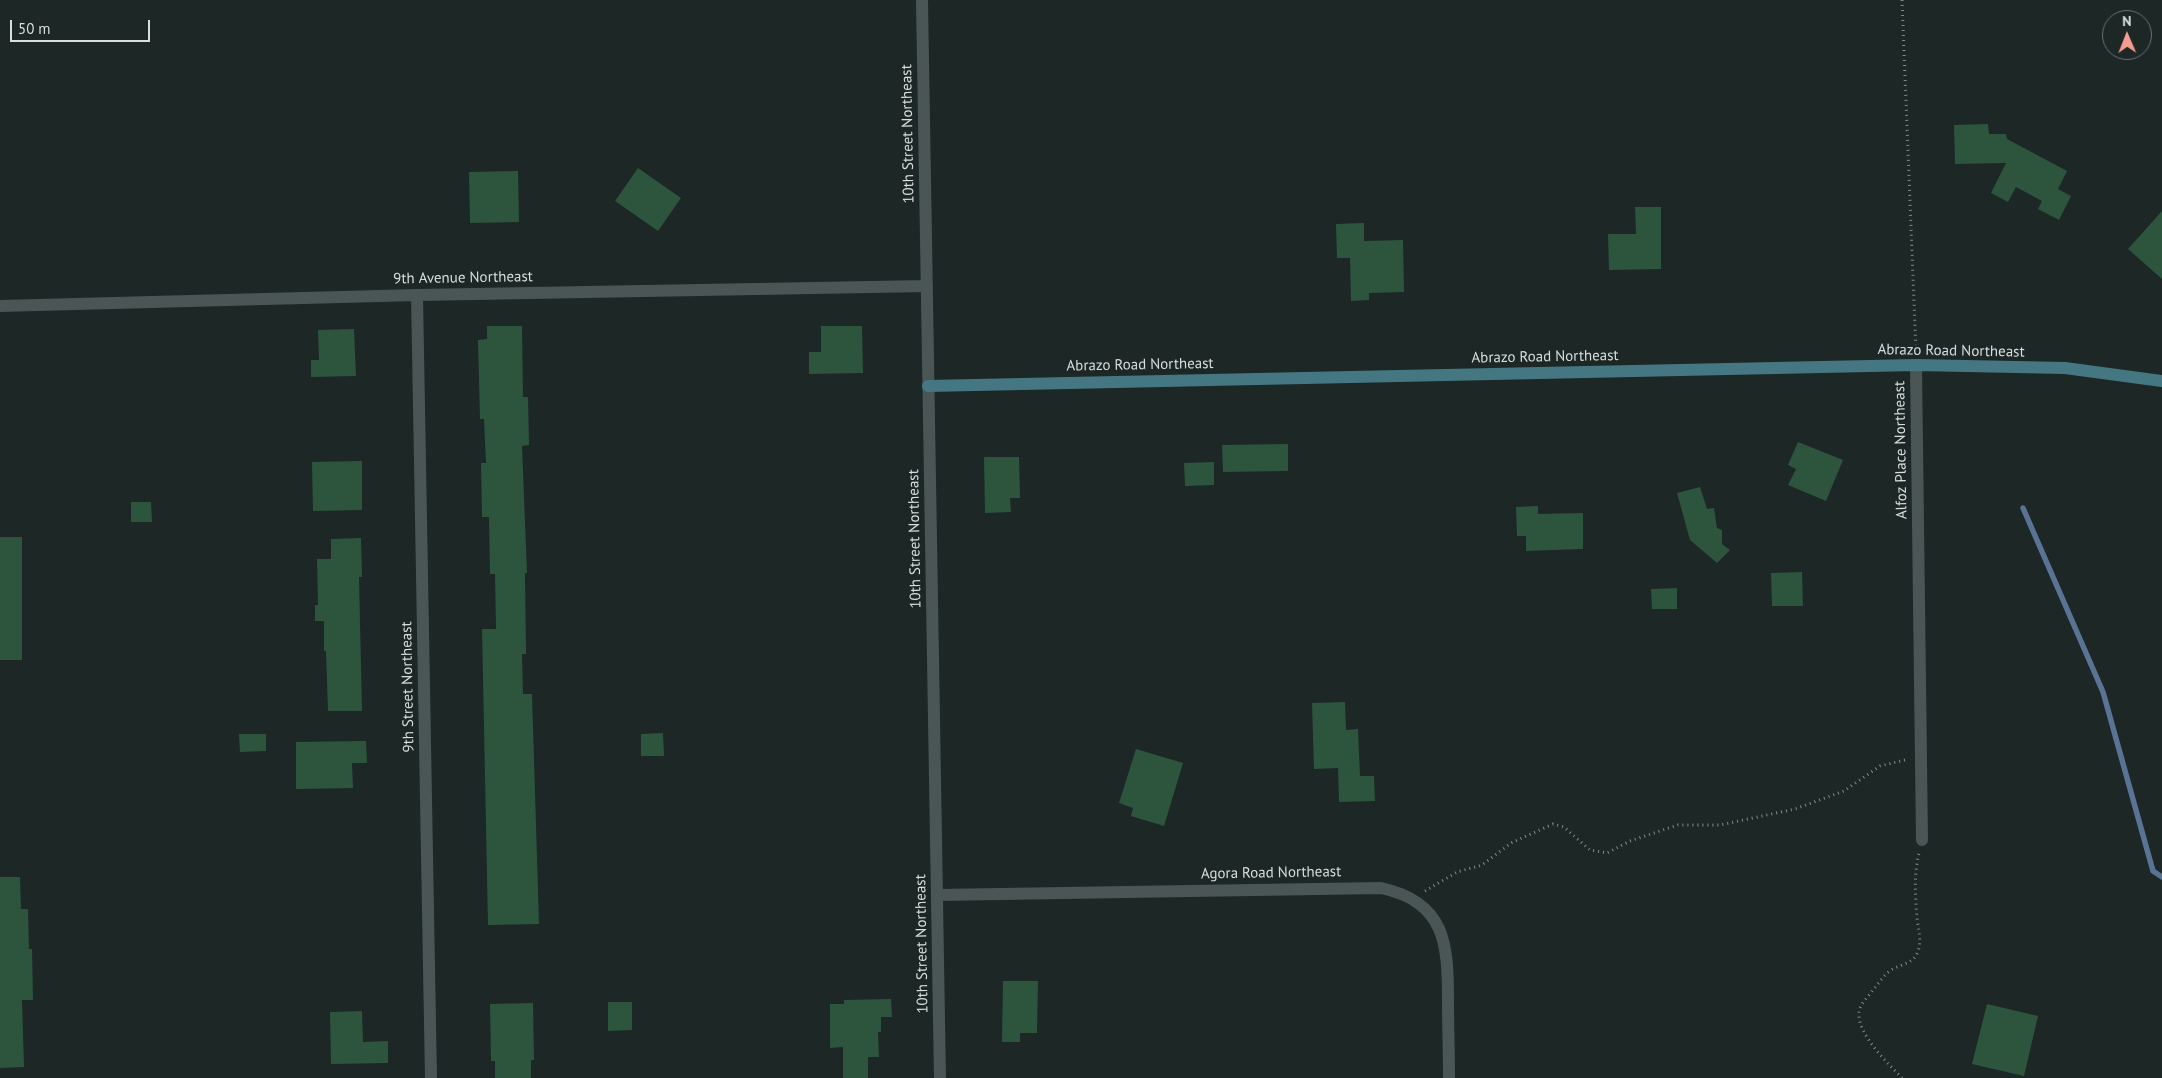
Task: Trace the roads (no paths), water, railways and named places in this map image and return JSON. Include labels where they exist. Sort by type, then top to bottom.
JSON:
[{"type":"street","name":"10th Street Northeast","points":[[922,0],[940,1078]]},
{"type":"street","name":"9th Avenue Northeast","points":[[0,306],[417,295],[927,286]]},
{"type":"street","name":"9th Street Northeast","points":[[417,295],[431,1078]]},
{"type":"street","name":"Abrazo Road Northeast","points":[[928,386],[1916,365],[2065,368],[2162,381]]},
{"type":"street","name":"Alfoz Place Northeast","points":[[1916,365],[1922,840]]},
{"type":"street","name":"Agora Road Northeast","points":[[937,895],[1381,888],[1398,892],[1415,899],[1429,913],[1439,927],[1445,943],[1448,965],[1449,1078]]},
{"type":"waterway","points":[[2023,508],[2103,692],[2153,871],[2162,877]]}]
